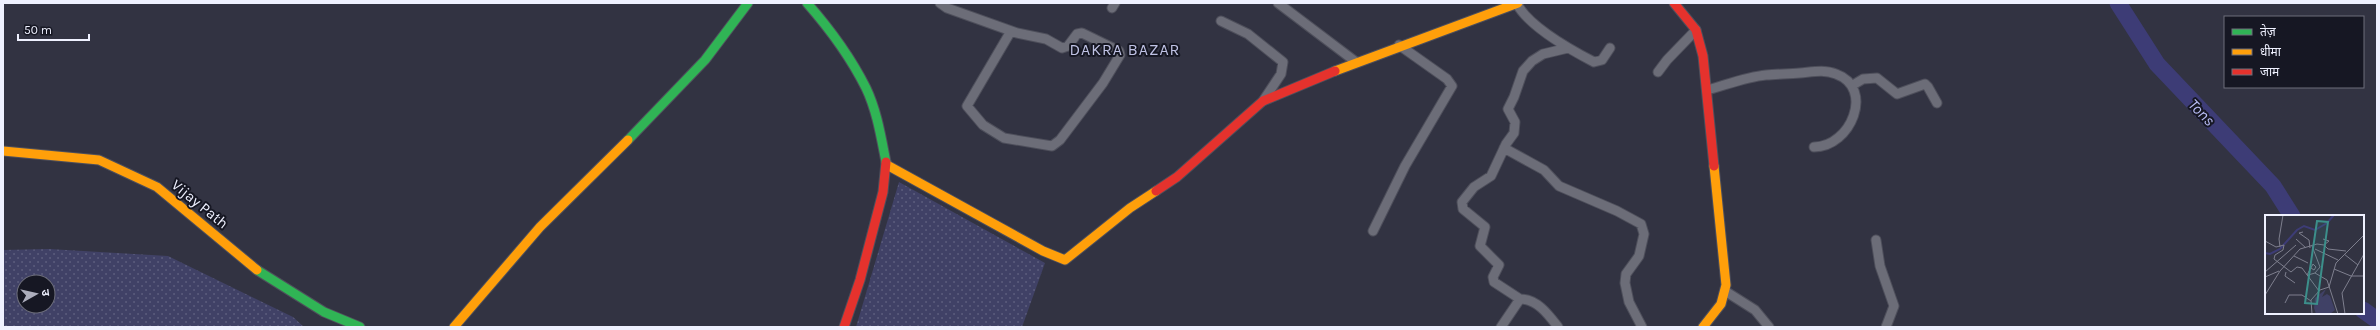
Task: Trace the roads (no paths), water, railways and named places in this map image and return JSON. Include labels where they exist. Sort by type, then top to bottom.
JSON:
[{"type":"street","points":[[454,327],[482,297],[552,214],[639,132],[695,70],[736,21],[748,3]]},
{"type":"street","points":[[807,3],[827,26],[866,88],[876,116],[887,165],[883,192],[860,280],[844,327]]},
{"type":"street","points":[[940,3],[947,8],[1011,31],[1046,39],[1062,48],[1068,46],[1077,34],[1082,33],[1120,52],[1103,83],[1060,140],[1052,146],[1004,138],[983,125],[967,106],[1011,31]]},
{"type":"street","points":[[1279,3],[1356,62]]},
{"type":"street","points":[[1263,101],[1399,45],[1518,3],[1528,19],[1568,48],[1597,63],[1602,60],[1610,48]]},
{"type":"street","points":[[1674,3],[1696,30],[1703,56],[1725,291],[1720,304],[1703,327]]},
{"type":"street","points":[[887,165],[1043,252],[1065,260],[1130,208],[1177,177],[1263,101],[1281,74],[1284,68],[1284,62],[1248,34],[1221,21]]},
{"type":"street","points":[[1658,72],[1696,30]]},
{"type":"street","points":[[1373,231],[1405,166],[1452,86],[1447,79],[1399,45]]},
{"type":"street","points":[[1558,327],[1535,302],[1527,299],[1520,299],[1494,282],[1493,277],[1499,265],[1480,246],[1485,233],[1484,227],[1466,213],[1462,205],[1474,187],[1492,176],[1504,148],[1516,128],[1508,109],[1523,71],[1532,61],[1543,54],[1568,48]]},
{"type":"street","points":[[1707,90],[1765,75],[1824,71],[1837,74],[1849,80],[1853,85],[1856,104],[1853,121],[1838,140],[1825,147],[1814,147]]},
{"type":"street","points":[[1853,85],[1863,79],[1877,78],[1897,94],[1925,84],[1928,86],[1937,103]]},
{"type":"street","points":[[1504,148],[1544,170],[1559,186],[1617,211],[1641,224],[1644,234],[1639,256],[1626,274],[1625,283],[1629,302],[1642,327]]},
{"type":"street","name":"Vijay Path","points":[[3,151],[23,151],[99,160],[157,187],[267,278],[324,312],[360,327]]},
{"type":"street","points":[[1876,240],[1880,266],[1894,306],[1886,327]]},
{"type":"street","points":[[1725,291],[1755,310],[1769,327]]},
{"type":"street","points":[[1501,327],[1520,299]]},
{"type":"waterway","name":"Tons","points":[[2118,3],[2157,64],[2273,186],[2291,215]]},
{"type":"waterway","name":"Tons","points":[[2364,311],[2377,320]]},
{"type":"district","name":"DAKRA BAZAR","points":[[1125,49]]}]
